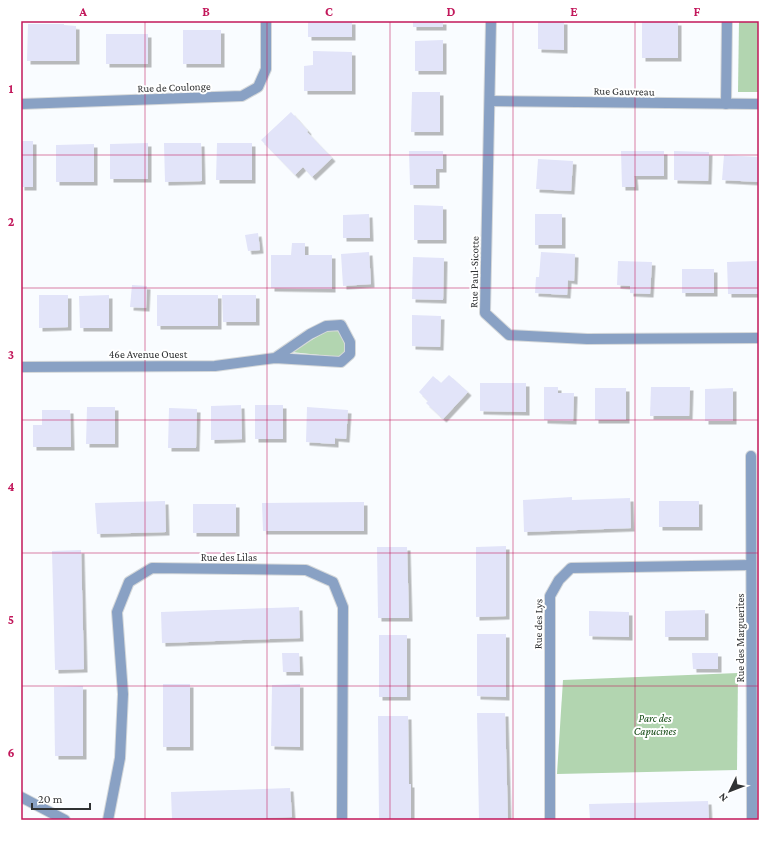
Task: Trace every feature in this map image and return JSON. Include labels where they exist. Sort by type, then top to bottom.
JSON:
[{"type":"street","name":"Rue de Coulonge","points":[[21,104],[242,96],[258,87],[266,69],[266,21]]},
{"type":"street","name":"Rue Paul-Sicotte","points":[[491,21],[485,313],[509,335],[587,339],[759,338]]},
{"type":"street","points":[[726,104],[727,21]]},
{"type":"street","name":"Rue Gauvreau","points":[[490,102],[759,104]]},
{"type":"street","name":"46e Avenue Ouest","points":[[21,367],[215,366],[275,358],[341,362],[350,354],[350,342],[341,325],[326,326],[310,334],[275,358]]},
{"type":"street","name":"Rue des Marguerites","points":[[751,456],[752,820]]},
{"type":"street","name":"Rue des Lys","points":[[550,820],[550,596],[560,580],[571,568],[752,565]]},
{"type":"street","name":"Rue des Lilas","points":[[108,820],[120,758],[123,694],[117,612],[129,582],[152,568],[306,570],[333,582],[343,607],[342,820]]},
{"type":"street","points":[[21,797],[66,820]]},
{"type":"green space","points":[[739,21],[759,21],[759,92],[738,92]]},
{"type":"green space","points":[[339,329],[346,341],[345,352],[339,357],[291,352],[327,331]]},
{"type":"green space","name":"Parc des Capucines","points":[[738,673],[737,770],[557,774],[563,680]]},
{"type":"building","points":[[308,21],[352,21],[352,37],[308,37]]},
{"type":"building","points":[[413,21],[443,21],[443,27],[413,27]]},
{"type":"building","points":[[538,21],[564,21],[564,50],[538,49]]},
{"type":"building","points":[[642,22],[678,22],[678,58],[642,58]]},
{"type":"building","points":[[28,24],[64,24],[76,26],[76,61],[27,61]]},
{"type":"building","points":[[183,30],[221,30],[221,64],[183,64]]},
{"type":"building","points":[[106,34],[148,34],[148,64],[106,64]]},
{"type":"building","points":[[443,40],[443,71],[415,71],[415,41]]},
{"type":"building","points":[[313,51],[352,52],[352,91],[304,91],[304,66],[313,65]]},
{"type":"building","points":[[412,92],[440,92],[440,132],[411,132]]},
{"type":"building","points":[[291,112],[308,131],[307,132],[332,158],[312,177],[303,167],[295,175],[261,140]]},
{"type":"building","points":[[21,141],[33,141],[33,187],[21,187]]},
{"type":"building","points":[[148,143],[148,179],[110,179],[110,144]]},
{"type":"building","points":[[164,143],[201,143],[202,181],[165,182]]},
{"type":"building","points":[[217,143],[252,143],[252,180],[216,180]]},
{"type":"building","points":[[94,144],[94,182],[56,182],[56,145]]},
{"type":"building","points":[[409,151],[443,151],[443,169],[436,169],[436,185],[410,185]]},
{"type":"building","points":[[621,151],[664,151],[664,176],[634,176],[635,187],[622,187]]},
{"type":"building","points":[[674,151],[709,152],[708,181],[674,180]]},
{"type":"building","points":[[724,155],[759,157],[759,182],[722,180]]},
{"type":"building","points":[[538,159],[573,161],[571,191],[536,189]]},
{"type":"building","points":[[414,205],[443,206],[443,240],[414,240]]},
{"type":"building","points":[[369,214],[370,238],[343,238],[343,215]]},
{"type":"building","points":[[535,214],[562,214],[562,245],[535,245]]},
{"type":"building","points":[[258,233],[260,250],[248,251],[245,235]]},
{"type":"building","points":[[292,243],[305,243],[305,255],[332,255],[332,289],[271,288],[271,255],[291,255]]},
{"type":"building","points":[[369,252],[371,284],[343,286],[341,254]]},
{"type":"building","points":[[541,252],[575,254],[574,281],[568,280],[567,295],[535,293],[536,277],[539,277]]},
{"type":"building","points":[[413,257],[444,258],[443,300],[412,299]]},
{"type":"building","points":[[618,261],[652,262],[650,294],[630,293],[630,286],[617,285]]},
{"type":"building","points":[[758,261],[758,294],[728,294],[727,262]]},
{"type":"building","points":[[682,269],[714,269],[714,293],[682,293]]},
{"type":"building","points":[[132,285],[147,286],[146,308],[130,307]]},
{"type":"building","points":[[39,295],[68,295],[68,327],[39,328]]},
{"type":"building","points":[[109,295],[109,328],[80,328],[79,296]]},
{"type":"building","points":[[157,295],[218,295],[218,326],[157,326]]},
{"type":"building","points":[[222,295],[256,295],[256,322],[223,322]]},
{"type":"building","points":[[412,315],[441,316],[440,347],[412,346]]},
{"type":"building","points":[[449,375],[468,392],[443,419],[426,403],[428,401],[419,392],[433,376],[441,383]]},
{"type":"building","points":[[480,383],[526,383],[526,412],[480,411]]},
{"type":"building","points":[[544,387],[558,387],[558,393],[574,393],[573,421],[544,420]]},
{"type":"building","points":[[651,387],[690,387],[689,416],[650,416]]},
{"type":"building","points":[[595,388],[626,388],[626,420],[595,420]]},
{"type":"building","points":[[733,388],[733,421],[705,421],[705,389]]},
{"type":"building","points":[[241,405],[242,439],[211,440],[211,406]]},
{"type":"building","points":[[255,405],[283,405],[283,439],[255,439]]},
{"type":"building","points":[[87,407],[115,407],[115,444],[86,444]]},
{"type":"building","points":[[307,407],[348,410],[346,439],[335,438],[335,444],[306,442]]},
{"type":"building","points":[[169,408],[197,409],[196,448],[168,448]]},
{"type":"building","points":[[42,410],[70,410],[71,447],[33,447],[33,425],[42,425]]},
{"type":"building","points":[[572,497],[572,500],[630,498],[631,528],[524,532],[523,500]]},
{"type":"building","points":[[165,501],[166,532],[97,534],[95,503]]},
{"type":"building","points":[[659,501],[699,501],[699,527],[659,527]]},
{"type":"building","points":[[364,502],[364,531],[263,531],[262,503]]},
{"type":"building","points":[[193,504],[236,504],[236,533],[193,533]]},
{"type":"building","points":[[506,546],[506,616],[476,617],[476,547]]},
{"type":"building","points":[[377,547],[407,547],[409,618],[378,618]]},
{"type":"building","points":[[81,550],[84,669],[55,670],[52,551]]},
{"type":"building","points":[[299,607],[300,638],[162,643],[161,612]]},
{"type":"building","points":[[705,610],[705,637],[665,637],[665,611]]},
{"type":"building","points":[[589,611],[629,612],[629,637],[589,636]]},
{"type":"building","points":[[477,634],[506,634],[506,697],[477,696]]},
{"type":"building","points":[[379,635],[407,635],[407,697],[379,697]]},
{"type":"building","points":[[282,653],[299,653],[300,672],[283,672]]},
{"type":"building","points":[[692,653],[718,653],[718,669],[693,669]]},
{"type":"building","points":[[163,684],[190,684],[190,747],[163,747]]},
{"type":"building","points":[[300,684],[300,747],[271,746],[272,685]]},
{"type":"building","points":[[83,686],[83,756],[55,756],[54,687]]},
{"type":"building","points":[[477,713],[505,713],[508,820],[479,820]]},
{"type":"building","points":[[378,716],[408,716],[411,820],[379,820]]},
{"type":"building","points":[[290,788],[292,817],[172,820],[171,792]]},
{"type":"building","points":[[708,801],[709,820],[590,820],[589,804]]}]
